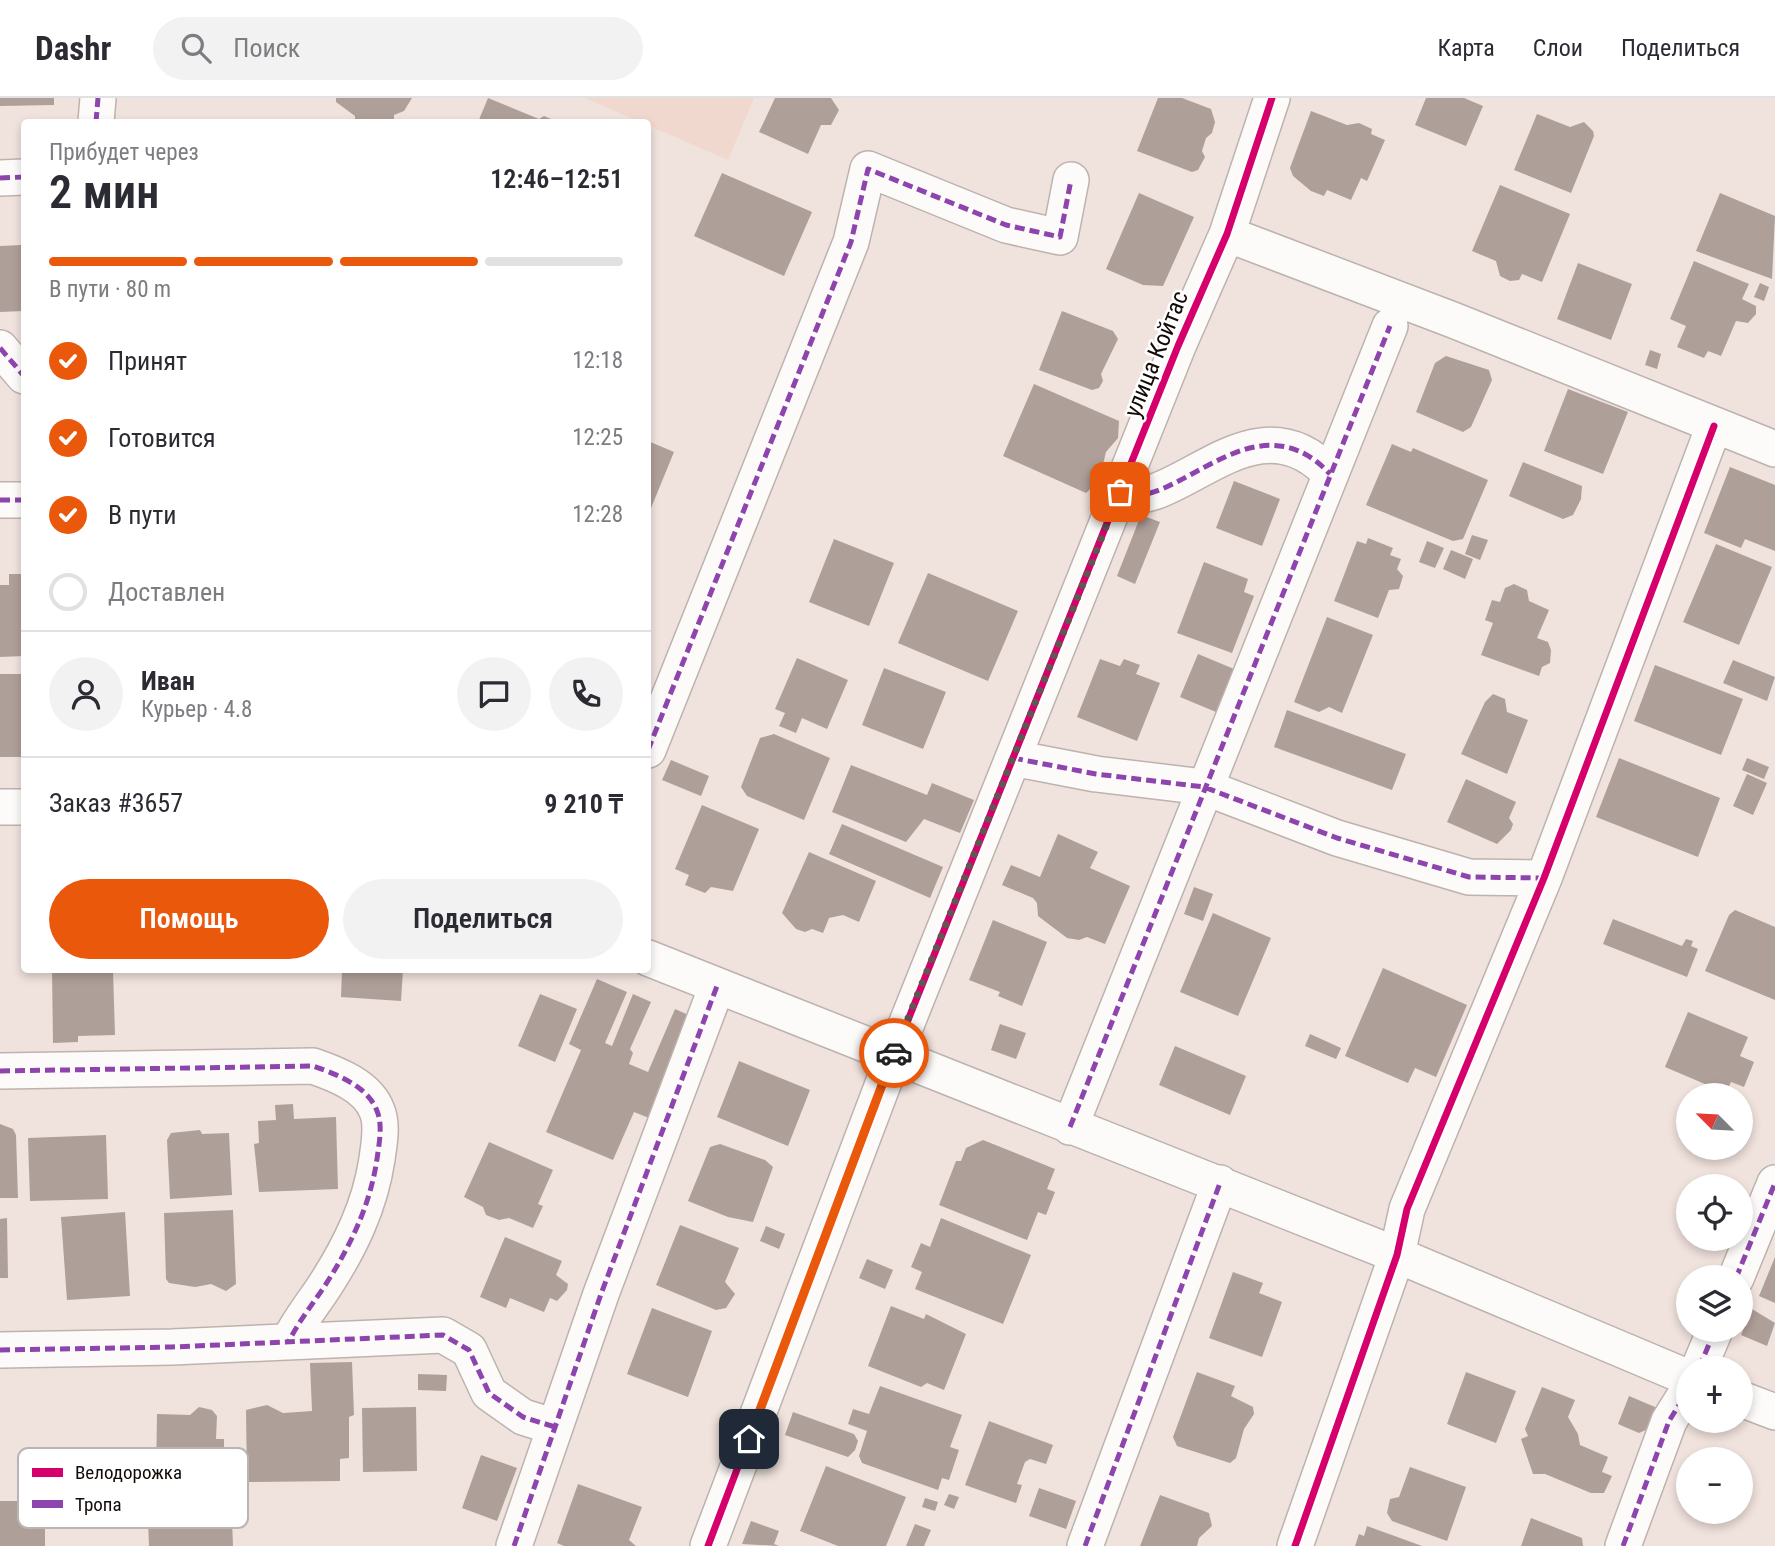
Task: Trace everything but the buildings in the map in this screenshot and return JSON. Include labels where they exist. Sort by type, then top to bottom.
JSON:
[{"type":"street","points":[[96,119],[98,98]]},
{"type":"street","points":[[1272,98],[1227,234],[1453,320],[1775,449]]},
{"type":"street","points":[[651,742],[851,242],[868,169],[1006,225],[1060,237],[1071,180]]},
{"type":"street","points":[[0,177],[21,177]]},
{"type":"street","name":"улица Койтас","points":[[1121,490],[1227,234]]},
{"type":"street","points":[[1070,1127],[1390,326]]},
{"type":"street","points":[[0,348],[21,372]]},
{"type":"street","points":[[1295,1546],[1397,1255],[1407,1209],[1544,878],[1714,426]]},
{"type":"street","points":[[708,1546],[894,1055],[1121,490],[1134,498],[1156,491],[1240,451],[1271,446],[1300,451],[1317,460],[1330,474]]},
{"type":"street","points":[[0,500],[21,500]]},
{"type":"street","points":[[1013,758],[1096,774],[1204,787],[1337,838],[1469,877],[1544,878]]},
{"type":"street","points":[[0,807],[21,807]]},
{"type":"street","points":[[651,959],[1397,1255],[1676,1373]]},
{"type":"street","points":[[514,1546],[717,986]]},
{"type":"street","points":[[0,1071],[313,1066],[342,1076],[359,1089],[377,1110],[380,1139],[373,1181],[362,1217],[337,1266],[300,1319],[289,1340]]},
{"type":"street","points":[[1741,1265],[1775,1183]]},
{"type":"street","points":[[1086,1546],[1220,1184]]},
{"type":"street","points":[[0,1350],[172,1347],[443,1335],[469,1350],[489,1393],[523,1417],[555,1427]]},
{"type":"street","points":[[1753,1404],[1775,1412]]},
{"type":"street","points":[[1623,1546],[1676,1412]]},
{"type":"shaded area","points":[[585,98],[754,98],[728,160],[651,127],[651,119],[633,119]]},
{"type":"marked path","points":[[96,119],[98,98]]},
{"type":"marked path","points":[[651,742],[851,242],[868,169],[1006,225],[1060,237],[1071,180]]},
{"type":"marked path","points":[[0,178],[21,177]]},
{"type":"marked path","points":[[1070,1127],[1390,326]]},
{"type":"marked path","points":[[0,348],[21,372]]},
{"type":"marked path","points":[[1120,493],[1142,495],[1166,487],[1244,450],[1273,445],[1301,452],[1330,474]]},
{"type":"marked path","points":[[0,500],[21,500]]},
{"type":"marked path","points":[[1013,758],[1096,774],[1204,787],[1337,838],[1469,877],[1544,878]]},
{"type":"marked path","points":[[514,1546],[601,1294],[717,986]]},
{"type":"marked path","points":[[0,1071],[313,1066],[341,1077],[359,1088],[373,1102],[379,1116],[374,1176],[358,1226],[342,1257],[289,1341]]},
{"type":"marked path","points":[[1085,1546],[1220,1183]]},
{"type":"marked path","points":[[1741,1265],[1775,1183]]},
{"type":"marked path","points":[[0,1350],[172,1347],[443,1335],[469,1350],[489,1393],[523,1417],[555,1427]]},
{"type":"marked path","points":[[1704,1356],[1710,1342]]},
{"type":"marked path","points":[[1623,1546],[1669,1421],[1676,1410]]},
{"type":"cycle path","points":[[708,1546],[894,1055],[1178,346],[1227,234],[1272,98]]},
{"type":"cycle path","points":[[1295,1546],[1397,1255],[1407,1209],[1544,878],[1714,426]]},
{"type":"way so far","points":[[894,1053],[1120,492]]},
{"type":"route","points":[[749,1439],[894,1053]]}]
